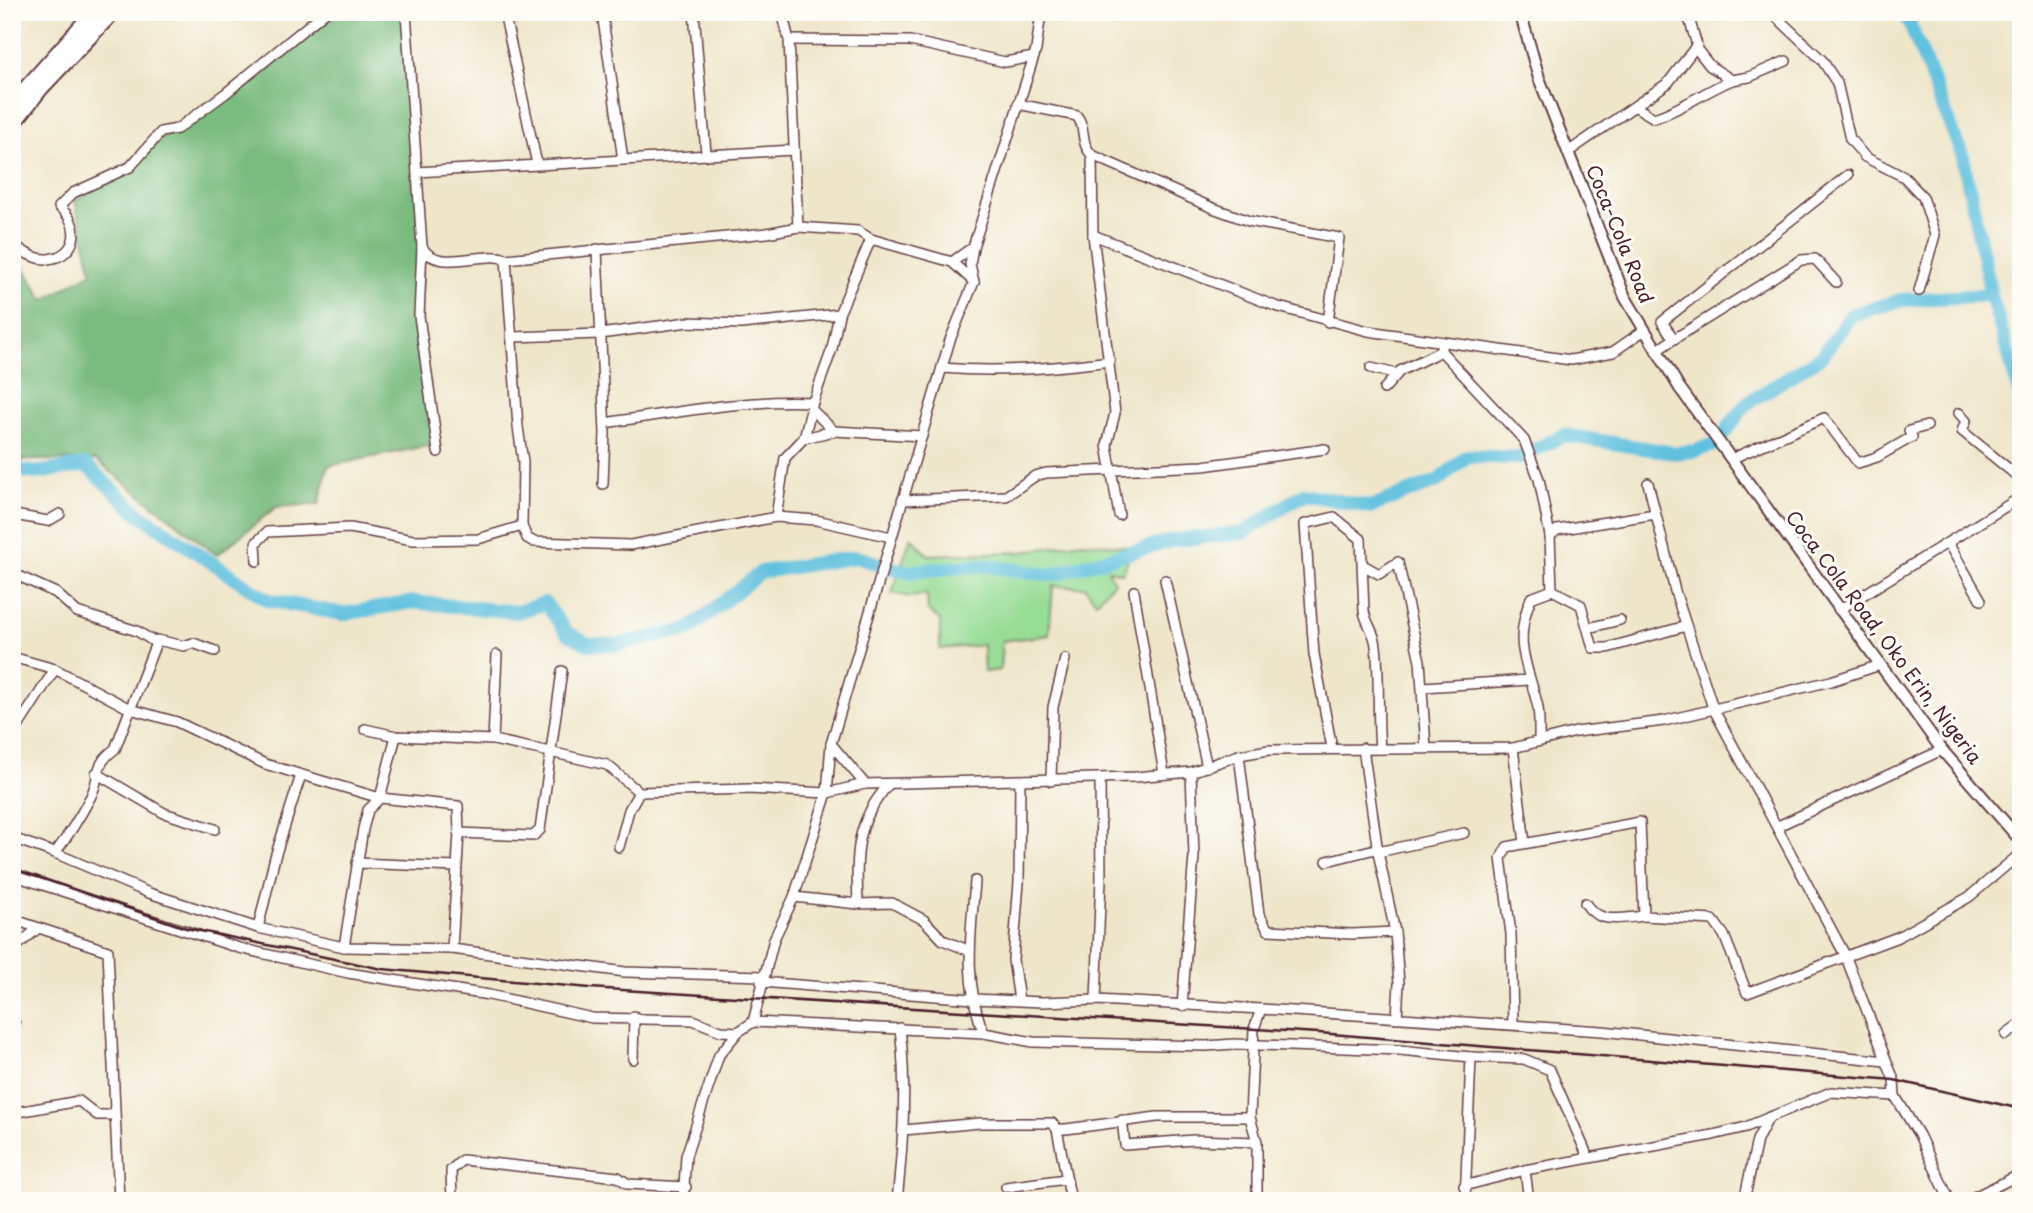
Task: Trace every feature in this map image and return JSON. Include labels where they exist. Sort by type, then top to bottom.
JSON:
[{"type":"main road","points":[[12,104],[94,12]]},
{"type":"main road","points":[[12,125],[41,88],[113,12]]},
{"type":"street","points":[[12,244],[29,255],[47,259],[63,254],[75,237],[75,225],[69,215],[59,207],[73,192],[130,167],[161,132],[177,129],[226,93],[325,12]]},
{"type":"street","points":[[406,12],[422,247],[419,316],[438,452]]},
{"type":"street","points":[[504,12],[537,164]]},
{"type":"street","points":[[601,12],[623,160]]},
{"type":"street","points":[[694,12],[706,153]]},
{"type":"street","points":[[782,12],[789,40],[799,227]]},
{"type":"street","points":[[753,1022],[774,939],[794,897],[827,793],[831,744],[902,500],[942,368],[974,282],[970,264],[973,247],[1034,57],[1041,12]]},
{"type":"street","name":"Coca-Cola Road","points":[[1520,12],[1539,78],[1625,297],[1643,331],[1727,455]]},
{"type":"street","points":[[1687,12],[1695,47],[1710,66],[1732,80]]},
{"type":"street","points":[[1771,12],[1822,60],[1837,83],[1850,139],[1865,158],[1904,177],[1923,197],[1935,235],[1919,290]]},
{"type":"street","points":[[789,40],[910,41],[1005,62],[1034,57]]},
{"type":"street","points":[[1568,152],[1668,83],[1695,47]]},
{"type":"street","points":[[1636,107],[1654,118],[1672,112],[1696,95],[1786,61]]},
{"type":"street","points":[[1018,104],[1077,116],[1082,126],[1083,145],[1092,155],[1249,221],[1339,238],[1328,322]]},
{"type":"street","points":[[417,172],[706,153],[794,150]]},
{"type":"street","points":[[1092,155],[1093,235],[1115,413],[1107,445],[1119,515]]},
{"type":"street","points":[[1674,340],[1662,322],[1848,176]]},
{"type":"street","points":[[422,247],[432,258],[441,260],[486,255],[506,259],[767,233],[799,227],[858,231],[871,239],[953,262],[974,282]]},
{"type":"street","points":[[1093,235],[1275,306],[1368,331],[1571,360],[1613,352],[1643,331]]},
{"type":"street","points":[[776,517],[785,458],[804,438],[832,349],[839,314],[871,239]]},
{"type":"street","points":[[953,262],[973,247]]},
{"type":"street","points":[[597,249],[605,423],[603,484]]},
{"type":"street","points":[[506,259],[514,381],[523,462],[522,526],[527,538],[534,542],[631,545],[776,517],[837,523],[891,537]]},
{"type":"street","points":[[1656,351],[1801,260],[1815,259],[1836,282]]},
{"type":"street","points":[[513,337],[600,334],[688,322],[741,324],[839,314]]},
{"type":"street","points":[[1440,340],[1441,351],[1524,440],[1539,480],[1550,536],[1552,590]]},
{"type":"street","points":[[1384,389],[1396,374],[1421,358],[1441,351]]},
{"type":"street","points":[[942,368],[975,371],[1047,368],[1110,361]]},
{"type":"street","points":[[1371,368],[1396,374]]},
{"type":"street","points":[[605,423],[728,404],[774,400],[812,406],[834,431]]},
{"type":"street","points":[[1959,413],[1966,421],[1962,431],[2021,479]]},
{"type":"street","points":[[1727,455],[1824,418],[1858,463],[1877,457],[1912,437],[1909,431],[1927,426]]},
{"type":"street","points":[[804,438],[834,431],[922,436]]},
{"type":"street","points":[[902,500],[1006,496],[1035,476],[1046,473],[1203,466],[1325,449]]},
{"type":"street","name":"Coca Cola Road, Oko Erin, Nigeria","points":[[1727,455],[1942,750],[2021,841]]},
{"type":"street","points":[[1648,483],[1686,626],[1713,708],[1845,955],[1894,1080],[1895,1096],[1919,1135],[1950,1201]]},
{"type":"street","points":[[1839,610],[2021,497]]},
{"type":"street","points":[[12,521],[14,515],[48,521],[60,514]]},
{"type":"street","points":[[1550,536],[1557,530],[1655,514]]},
{"type":"street","points":[[1332,748],[1314,654],[1305,524],[1334,517],[1362,539],[1365,620],[1373,628],[1376,647],[1380,750]]},
{"type":"street","points":[[257,561],[256,543],[267,532],[349,528],[413,540],[478,539],[522,526]]},
{"type":"street","points":[[1948,542],[1981,600]]},
{"type":"street","points":[[1363,565],[1379,574],[1398,562],[1412,619],[1423,687],[1426,748]]},
{"type":"street","points":[[12,573],[56,593],[77,612],[137,631],[156,643]]},
{"type":"street","points":[[1165,580],[1206,767]]},
{"type":"street","points":[[1539,741],[1538,705],[1529,680],[1520,639],[1521,623],[1531,598],[1552,590],[1581,605],[1591,645],[1599,649],[1686,626]]},
{"type":"street","points":[[1134,591],[1164,774]]},
{"type":"street","points":[[1588,628],[1620,620]]},
{"type":"street","points":[[55,853],[72,831],[92,795],[96,773],[103,757],[115,749],[156,643],[163,640],[175,645],[193,643],[215,652]]},
{"type":"street","points":[[493,740],[497,655]]},
{"type":"street","points":[[12,657],[55,668],[130,709],[177,722],[265,764],[380,798],[458,806],[459,833],[452,949]]},
{"type":"street","points":[[1051,781],[1053,707],[1065,659]]},
{"type":"street","points":[[365,729],[396,736],[493,740],[607,765],[639,792],[749,789],[827,793],[865,784],[1051,781],[1191,772],[1239,755],[1269,750],[1363,747],[1380,750],[1513,748],[1576,732],[1664,721],[1831,681],[1880,666]]},
{"type":"street","points":[[12,736],[55,668]]},
{"type":"street","points":[[459,833],[537,834],[562,671]]},
{"type":"street","points":[[1423,687],[1529,680]]},
{"type":"street","points":[[344,947],[368,810],[380,798],[396,736]]},
{"type":"street","points":[[831,744],[865,784]]},
{"type":"street","points":[[1363,747],[1395,932],[1399,983],[1397,1018]]},
{"type":"street","points":[[1513,748],[1525,843]]},
{"type":"street","points":[[1778,826],[1942,750]]},
{"type":"street","points":[[1239,755],[1247,842],[1259,914],[1268,930],[1352,934],[1395,932]]},
{"type":"street","points":[[1182,1006],[1194,856],[1191,772]]},
{"type":"street","points":[[96,773],[164,813],[215,829]]},
{"type":"street","points":[[258,928],[275,857],[301,775]]},
{"type":"street","points":[[1096,1000],[1101,879],[1100,778]]},
{"type":"street","points":[[1019,1000],[1013,960],[1019,883],[1020,781]]},
{"type":"street","points":[[858,904],[856,860],[863,822],[874,801],[889,784]]},
{"type":"street","points":[[619,847],[629,810],[639,792]]},
{"type":"street","points":[[1513,1024],[1513,958],[1501,858],[1507,847],[1640,822],[1644,916]]},
{"type":"street","points":[[1327,861],[1464,833]]},
{"type":"street","points":[[12,838],[149,893],[258,928],[344,947],[452,949],[625,972],[762,979],[973,999],[1096,1000],[1513,1024],[1886,1061]]},
{"type":"street","points":[[1585,903],[1592,915],[1601,918],[1644,916],[1713,920],[1724,935],[1747,993],[1845,955],[1873,948],[1944,912],[1969,897],[2021,853]]},
{"type":"street","points":[[357,863],[456,867]]},
{"type":"street","points":[[12,875],[263,954],[348,973],[489,995],[592,1018],[634,1016],[693,1020],[721,1031],[738,1032]]},
{"type":"street","points":[[975,881],[970,951],[973,999],[984,1033]]},
{"type":"street","points":[[794,897],[858,904],[892,903],[924,920],[943,940],[970,951]]},
{"type":"street","points":[[12,919],[36,930],[108,951],[113,1115],[119,1201]]},
{"type":"street","points":[[12,950],[36,930]]},
{"type":"street","points":[[1257,1201],[1257,1142],[1250,1117],[1253,1045],[1257,1014],[1262,1009]]},
{"type":"street","points":[[633,1059],[634,1016]]},
{"type":"street","points":[[683,1201],[686,1156],[719,1055],[738,1032],[753,1022],[984,1033],[1033,1042],[1399,1050],[1524,1059],[1550,1070],[1588,1157]]},
{"type":"street","points":[[2006,1035],[2021,1024]]},
{"type":"street","points":[[897,1201],[904,1130],[904,1067],[900,1028]]},
{"type":"street","points":[[1465,1201],[1471,1057]]},
{"type":"street","points":[[1464,1186],[1525,1170],[1746,1127],[1831,1092],[1895,1096]]},
{"type":"street","points":[[12,1113],[79,1101],[97,1115],[113,1115]]},
{"type":"street","points":[[1057,1129],[1122,1120],[1250,1117]]},
{"type":"street","points":[[1744,1201],[1757,1140],[1769,1117]]},
{"type":"street","points":[[1122,1120],[1125,1145],[1194,1140],[1257,1142]]},
{"type":"street","points":[[904,1130],[1012,1122],[1052,1123],[1057,1129],[1071,1201]]},
{"type":"street","points":[[1746,1127],[1757,1140]]},
{"type":"street","points":[[452,1201],[451,1170],[462,1160],[618,1177],[628,1184],[685,1188]]},
{"type":"street","points":[[1525,1170],[1529,1201]]},
{"type":"street","points":[[1966,1201],[2021,1174]]},
{"type":"street","points":[[1006,1187],[1066,1179]]},
{"type":"green space","points":[[339,12],[403,12],[422,247],[418,358],[437,444],[328,466],[319,504],[276,507],[217,555],[96,460],[12,460],[12,257],[18,258],[44,300],[92,272],[75,201]]},
{"type":"green space","points":[[911,537],[928,555],[1022,552],[1082,542],[1133,547],[1123,573],[1108,570],[1114,582],[1096,602],[1085,587],[1053,586],[1049,635],[1002,641],[1000,670],[984,672],[983,645],[940,649],[940,620],[928,611],[927,594],[911,597],[892,593]]},
{"type":"waterway","points":[[1905,12],[1963,157],[1991,295],[2021,398]]},
{"type":"waterway","points":[[12,469],[36,473],[86,465],[139,514],[268,600],[343,614],[413,602],[517,612],[545,603],[567,633],[588,644],[616,645],[688,630],[761,572],[856,557],[907,572],[982,565],[1050,575],[1174,540],[1243,533],[1304,494],[1370,507],[1438,481],[1467,456],[1519,458],[1564,435],[1674,453],[1695,451],[1716,444],[1746,404],[1822,356],[1851,315],[1902,300],[1991,295]]},
{"type":"railway","points":[[12,868],[186,928],[382,969],[590,988],[1319,1033],[1894,1080],[2021,1109]]}]
